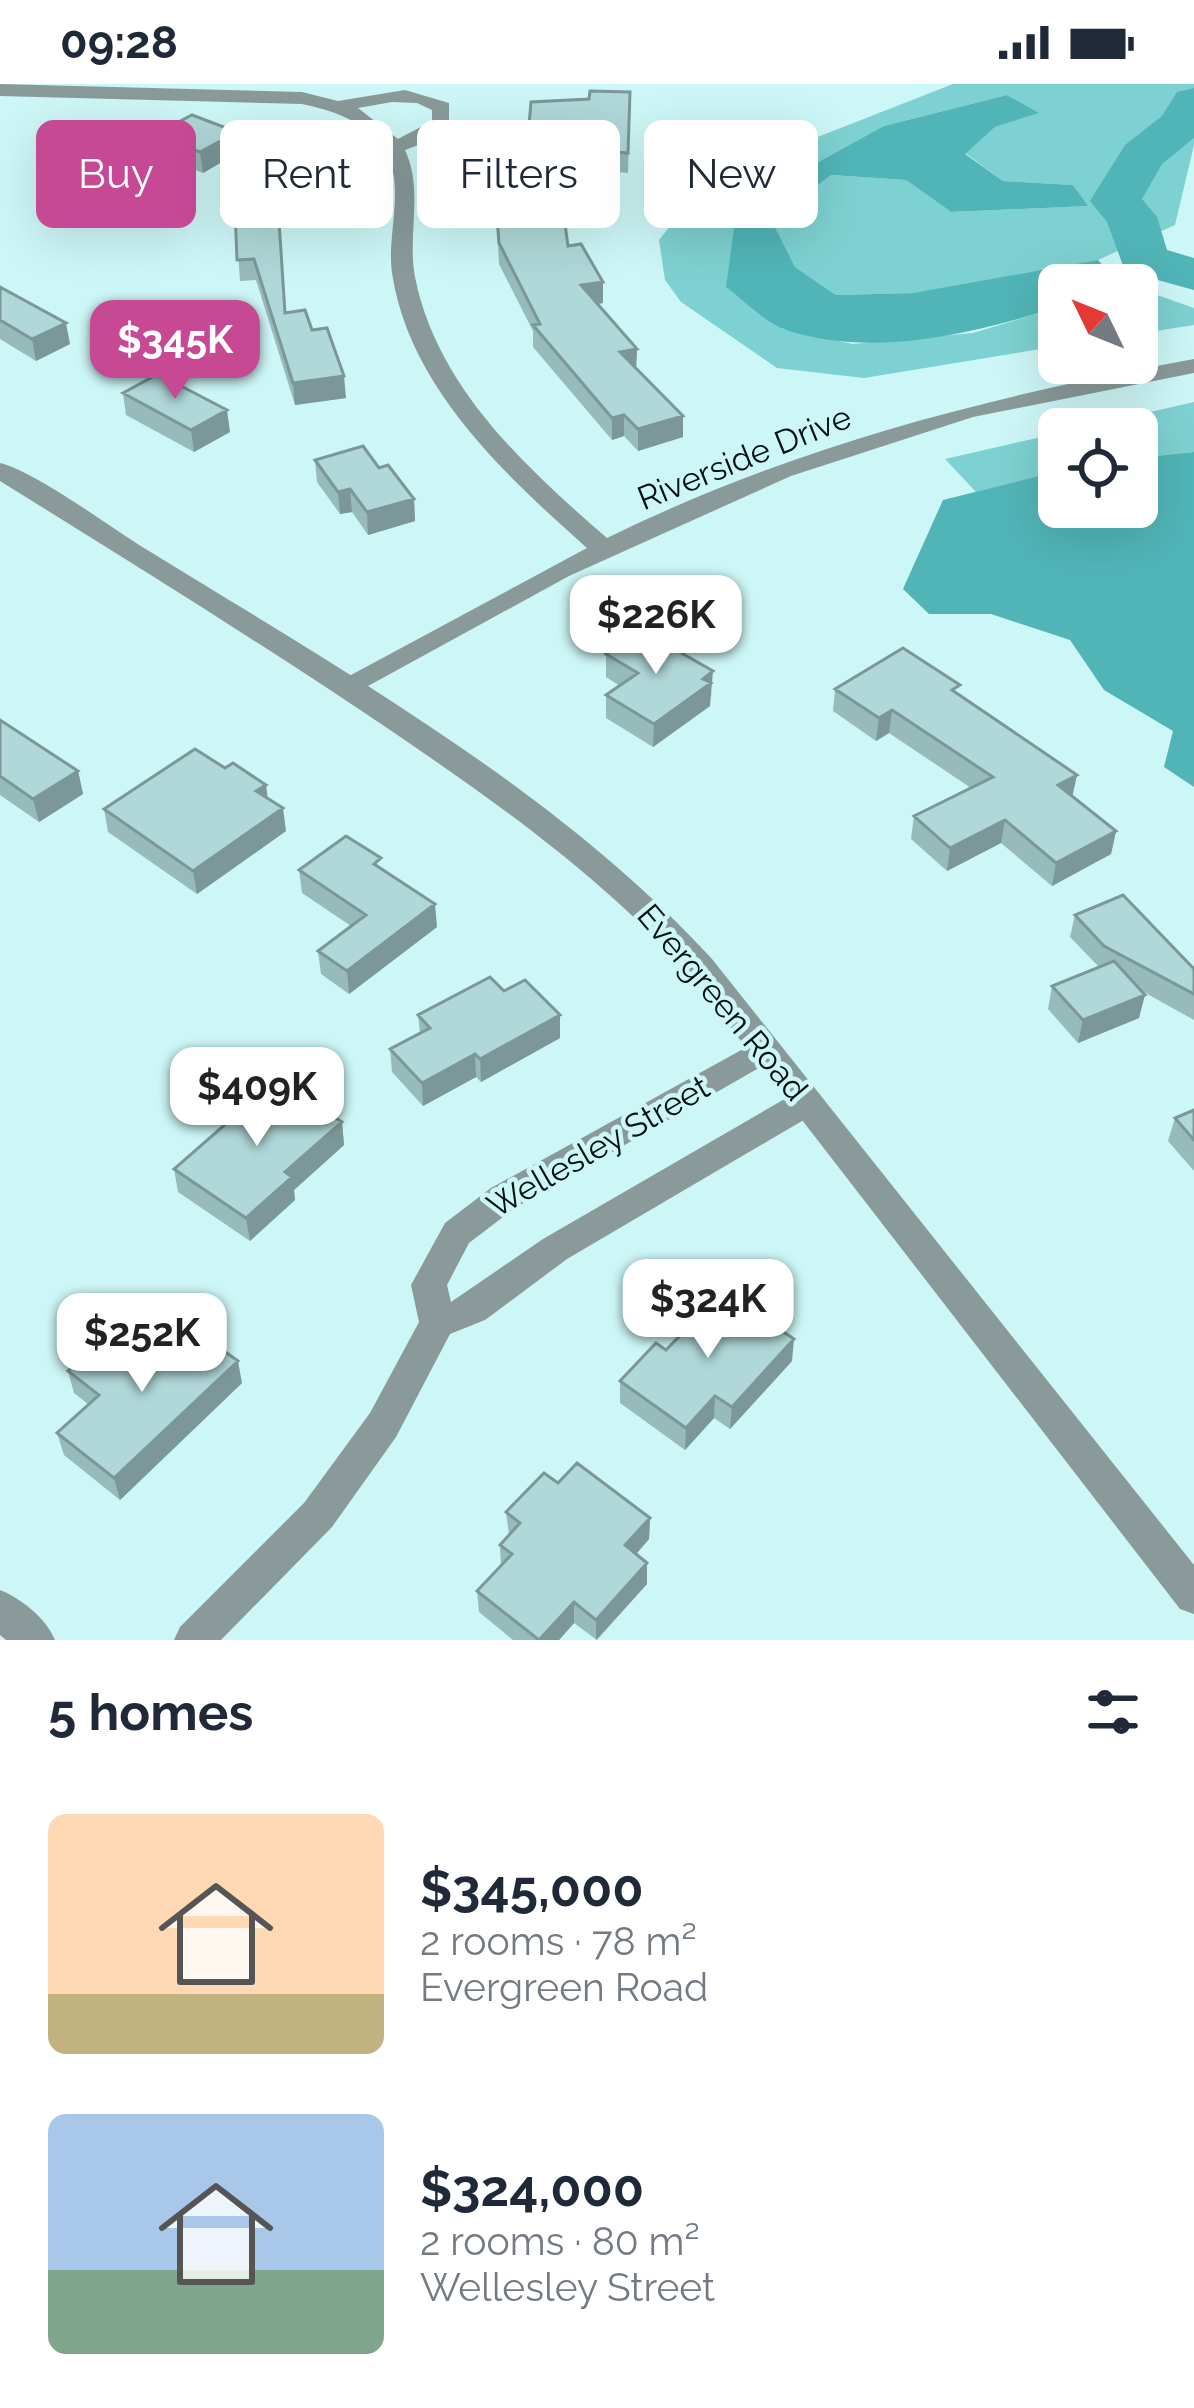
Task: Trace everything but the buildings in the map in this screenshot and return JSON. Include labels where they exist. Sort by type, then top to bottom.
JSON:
[{"type":"street","points":[[0,90],[254,94],[340,107],[400,97],[427,99],[442,107],[442,123],[430,134],[394,147]]},
{"type":"street","points":[[340,107],[372,125],[394,147],[402,170],[403,271],[418,326],[434,359],[510,461],[604,550]]},
{"type":"street","name":"Riverside Drive","points":[[348,688],[604,550],[765,480],[931,421],[1018,399],[1194,366]]},
{"type":"street","name":"Evergreen Road","points":[[0,470],[348,688],[550,826],[622,884],[674,935],[766,1049],[1194,1596]]},
{"type":"street","name":"Wellesley Street","points":[[194,1640],[302,1532],[383,1425],[437,1323],[429,1285],[457,1233],[476,1216],[766,1049]]},
{"type":"street","name":"Wellesley Street","points":[[437,1323],[472,1309],[555,1249],[807,1102]]},
{"type":"street","points":[[0,1609],[35,1640]]},
{"type":"shaded area","points":[[953,84],[1194,84],[1194,145],[1175,225],[1098,260],[1038,264],[1038,272],[913,293],[836,295],[795,267],[776,228],[818,228],[818,185],[831,175],[906,180],[951,212],[1087,206],[1073,185],[1003,181],[965,153],[995,127],[1038,113],[1007,95],[884,126],[818,169],[818,137]]},
{"type":"shaded area","points":[[1007,95],[1039,113],[995,127],[965,154],[1003,181],[1073,185],[1088,206],[951,212],[906,180],[831,175],[818,185],[818,162],[884,126]]},
{"type":"shaded area","points":[[669,228],[738,228],[782,329],[853,344],[973,333],[1038,313],[1038,349],[864,378],[777,368],[681,302],[665,280],[659,240]]},
{"type":"shaded area","points":[[734,228],[776,228],[795,267],[836,295],[913,293],[1038,271],[1038,313],[924,339],[854,342],[778,327],[726,287]]},
{"type":"shaded area","points":[[1158,295],[1194,308],[1194,325],[1158,331]]},
{"type":"shaded area","points":[[1194,402],[1194,452],[1158,456],[1158,410]]},
{"type":"shaded area","points":[[1038,438],[1038,476],[976,492],[945,459]]},
{"type":"shaded area","points":[[1194,452],[1194,787],[1164,767],[1173,731],[1104,690],[1070,640],[991,614],[929,614],[903,589],[943,500],[1038,476],[1038,528],[1158,528],[1158,456]]},
{"type":"waterway","points":[[1194,102],[1180,125],[1142,155],[1115,201],[1131,217],[1144,260],[1194,274]]}]
